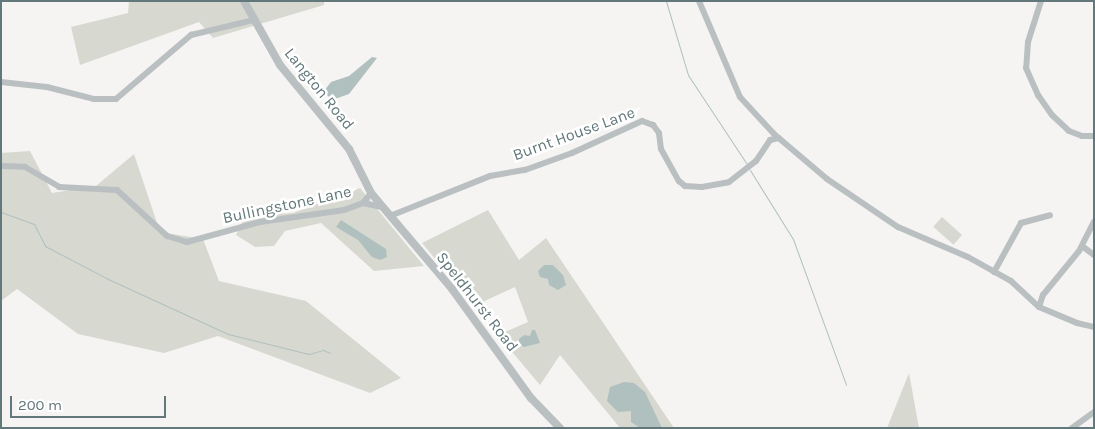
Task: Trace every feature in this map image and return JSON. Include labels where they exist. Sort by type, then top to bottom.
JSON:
[{"type":"street","name":"Langton Road","points":[[244,1],[281,66],[349,149],[371,193]]},
{"type":"street","points":[[699,1],[740,97],[778,138],[827,179],[890,222],[1011,281],[1039,307],[1077,323],[1094,327]]},
{"type":"street","points":[[1041,1],[1028,42],[1026,68],[1038,95],[1052,115],[1069,131],[1082,136],[1094,136]]},
{"type":"street","points":[[1,82],[47,87],[94,99],[116,99],[191,35],[254,20]]},
{"type":"street","name":"Burnt House Lane","points":[[390,216],[490,176],[525,170],[572,153],[642,121],[653,125],[659,133],[661,149],[685,186],[702,187],[729,182],[756,161],[770,140],[778,138]]},
{"type":"street","name":"Bullingstone Lane","points":[[1,166],[25,167],[59,187],[117,190],[167,236],[187,242],[260,222],[326,213],[363,203],[382,207]]},
{"type":"street","name":"Bullingstone Lane","points":[[363,203],[371,193]]},
{"type":"street","name":"Speldhurst Road","points":[[371,193],[452,289],[531,398],[560,428]]},
{"type":"street","points":[[994,272],[1021,223],[1050,215]]},
{"type":"street","points":[[1039,307],[1042,295],[1082,246],[1094,222]]},
{"type":"street","points":[[1082,246],[1094,255]]},
{"type":"street","points":[[1072,428],[1094,412]]},
{"type":"street","points":[[1078,422],[1086,428]]},
{"type":"shaded area","points":[[129,1],[324,1],[324,5],[213,38],[199,22],[80,65],[71,27],[128,13]]},
{"type":"shaded area","points":[[372,57],[377,58],[349,94],[332,100],[327,95],[324,91],[331,82],[349,76]]},
{"type":"shaded area","points":[[30,151],[52,193],[96,186],[134,154],[160,232],[203,239],[219,281],[306,301],[401,378],[370,393],[218,336],[164,353],[78,334],[17,289],[1,301],[1,153]]},
{"type":"shaded area","points":[[360,188],[424,266],[374,271],[321,223],[285,231],[274,246],[255,247],[236,235],[245,216],[293,213]]},
{"type":"shaded area","points":[[488,210],[519,260],[546,238],[674,428],[620,428],[560,355],[540,385],[498,335],[528,322],[515,287],[474,306],[422,243]]},
{"type":"shaded area","points":[[942,217],[962,235],[953,245],[933,227]]},
{"type":"shaded area","points":[[341,220],[386,249],[387,257],[380,260],[372,257],[358,240],[336,227]]},
{"type":"shaded area","points":[[544,265],[553,265],[563,275],[566,285],[558,290],[549,285],[548,279],[540,277],[538,271]]},
{"type":"shaded area","points":[[532,330],[535,330],[540,343],[524,347],[519,344],[519,339],[524,335],[530,336]]},
{"type":"shaded area","points":[[909,373],[919,428],[887,428]]},
{"type":"shaded area","points":[[624,382],[634,383],[645,392],[662,428],[640,428],[631,422],[631,411],[618,412],[607,401],[610,387]]},
{"type":"waterway","points":[[666,1],[688,75],[747,164]]},
{"type":"waterway","points":[[750,170],[793,239],[846,385]]},
{"type":"waterway","points":[[1,212],[34,224],[45,246],[108,279],[228,334],[309,354],[323,350],[330,353]]}]
